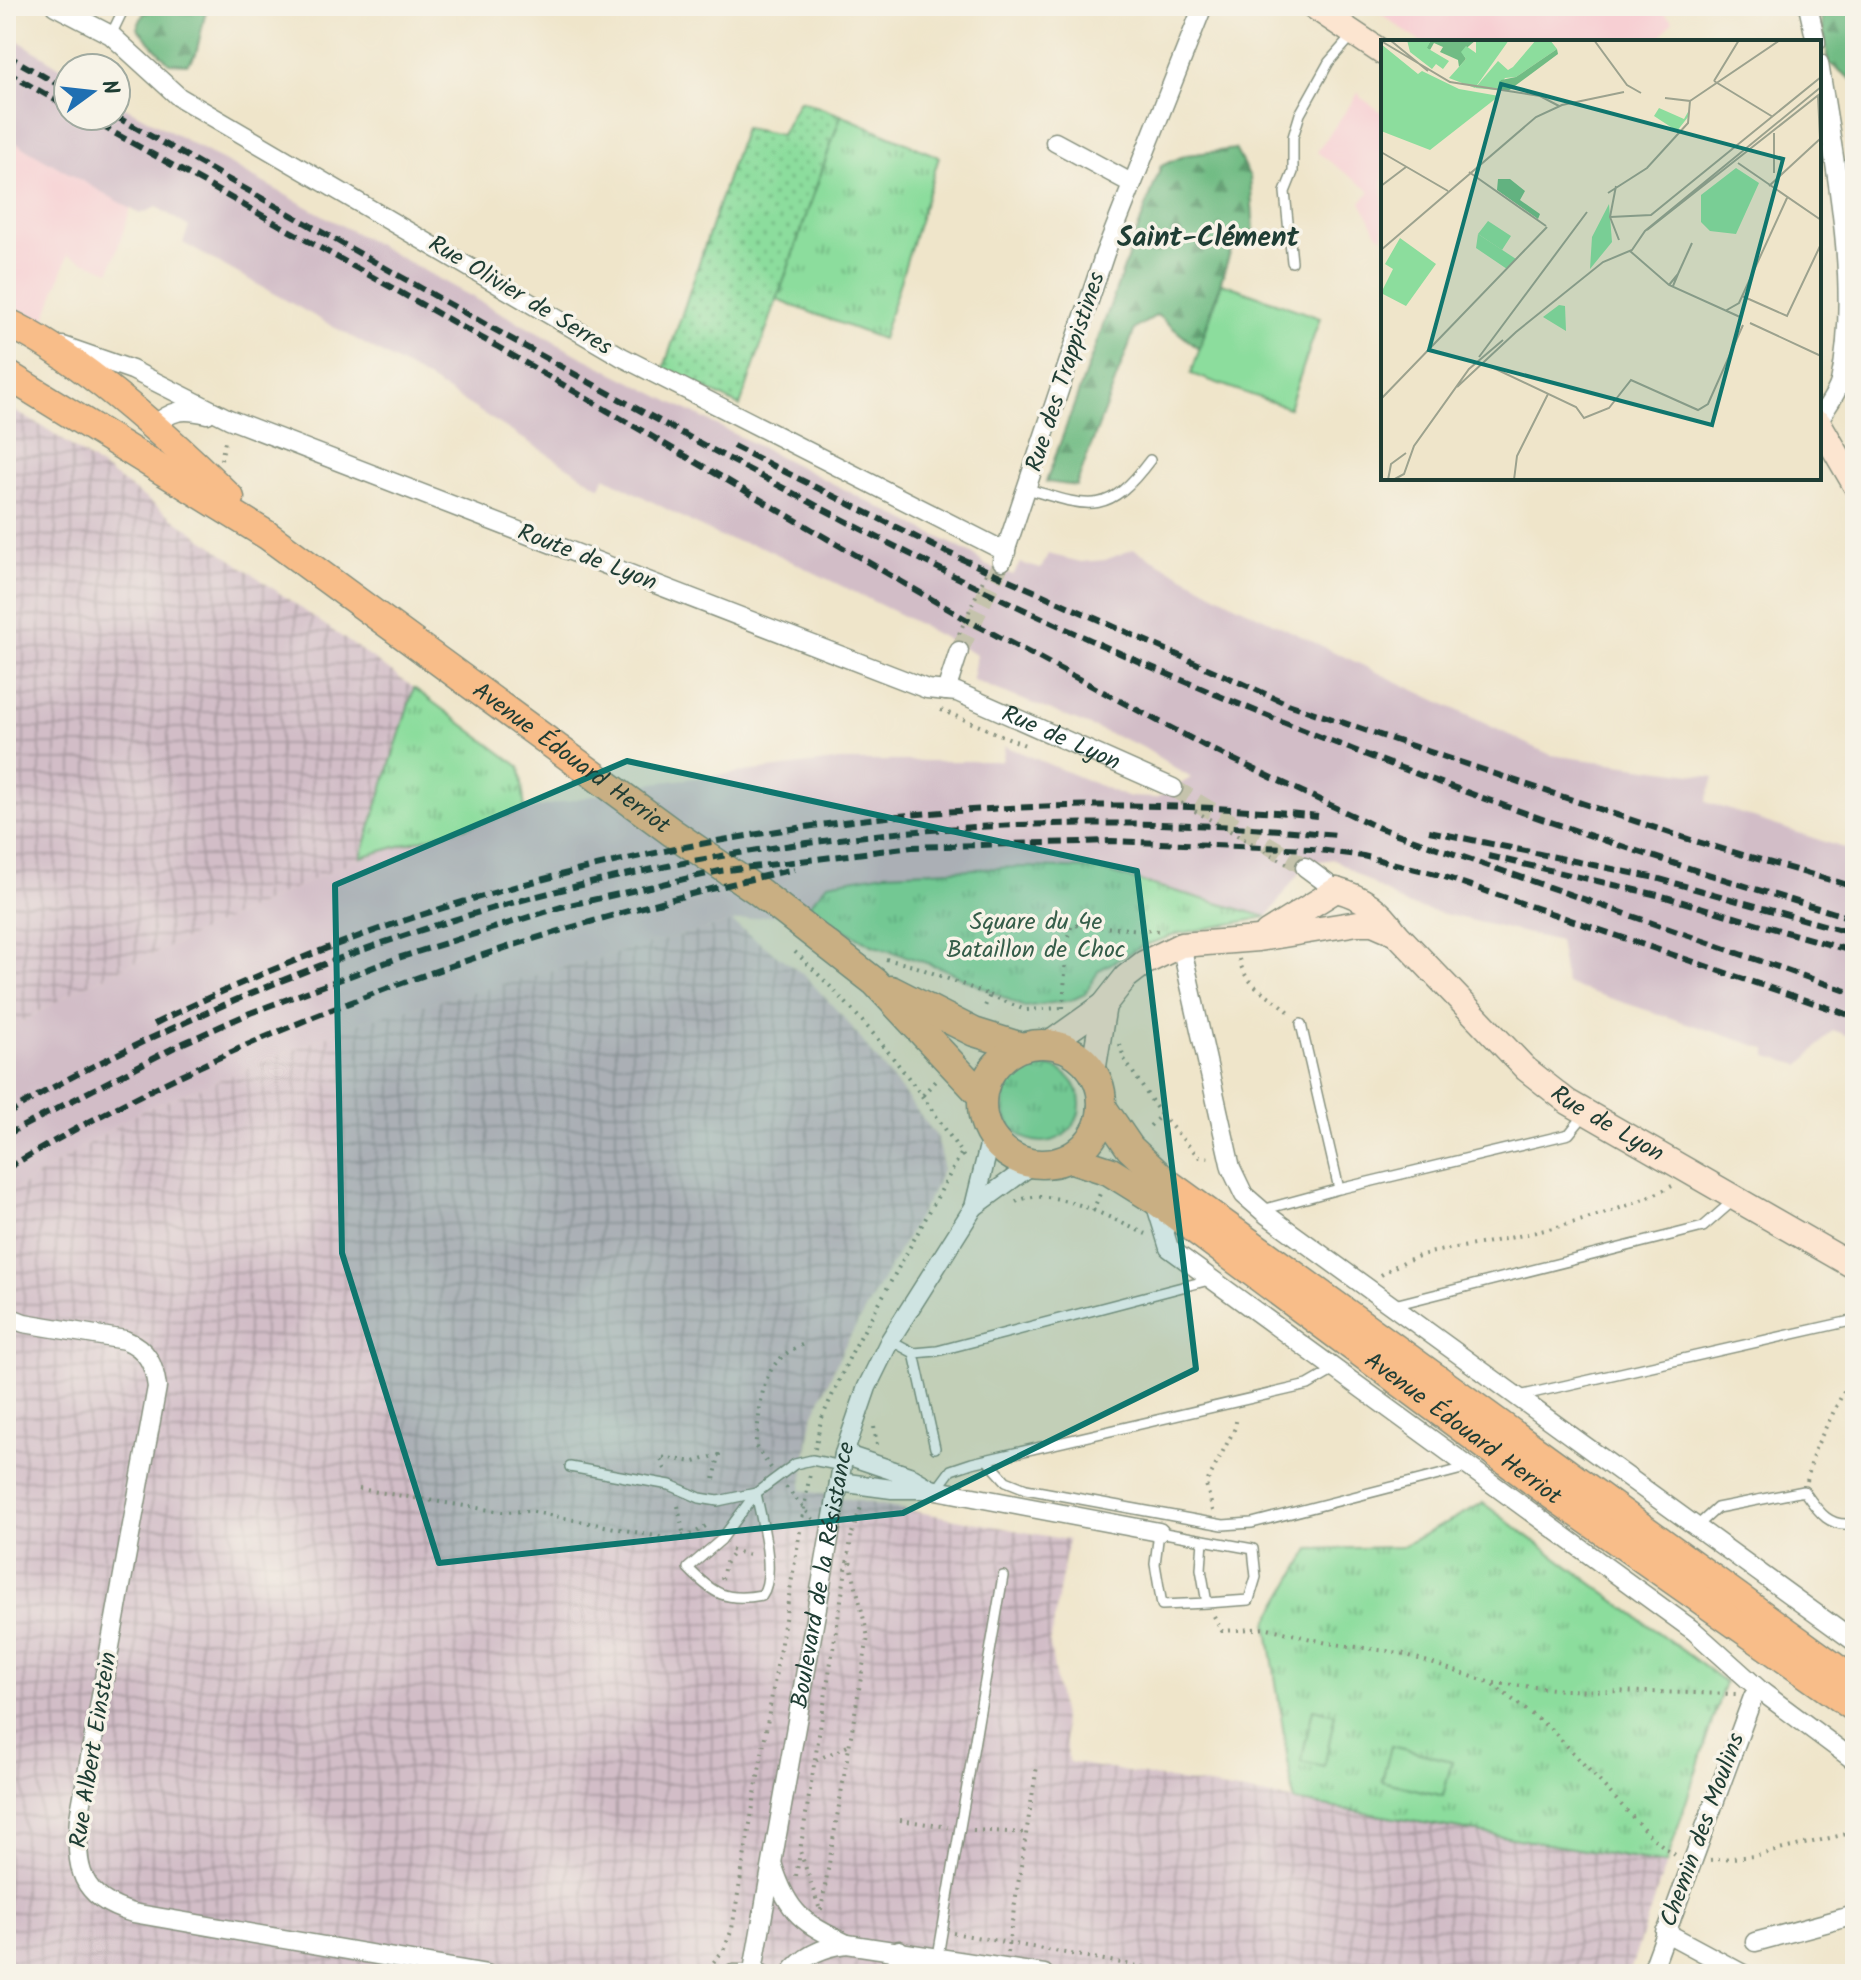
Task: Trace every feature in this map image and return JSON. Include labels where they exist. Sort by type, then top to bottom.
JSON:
[{"type":"main road","points":[[1313,6],[1381,52]]},
{"type":"main road","name":"Avenue Édouard Herriot","points":[[6,322],[40,338],[152,427],[267,535]]},
{"type":"main road","name":"Avenue Édouard Herriot","points":[[7,377],[267,535],[673,833],[758,891],[875,982],[982,1096]]},
{"type":"main road","points":[[1821,425],[1855,485]]},
{"type":"main road","points":[[1246,940],[1336,890],[1337,910],[1324,928]]},
{"type":"main road","name":"Rue de Lyon","points":[[1336,890],[1356,895],[1382,913],[1396,933],[1526,1069],[1586,1113],[1855,1267]]},
{"type":"main road","points":[[1103,1016],[995,1066],[982,1096],[983,1117],[991,1137],[1017,1159],[1033,1164],[1069,1158],[1093,1137],[1102,1107],[1093,1072],[1103,1016],[1126,977],[1144,963],[1181,945],[1246,940],[1373,923],[1396,933]]},
{"type":"main road","name":"Avenue Édouard Herriot","points":[[875,982],[974,1032],[1036,1046]]},
{"type":"main road","points":[[1036,1046],[1066,1049],[1093,1072]]},
{"type":"main road","name":"Avenue Édouard Herriot","points":[[1102,1107],[1130,1148],[1166,1182],[1855,1682]]},
{"type":"main road","name":"Avenue Édouard Herriot","points":[[1069,1158],[1109,1171],[1154,1199],[1552,1495],[1855,1708]]},
{"type":"street","name":"Rue Olivier de Serres","points":[[55,6],[111,35],[179,97],[622,357],[1004,556]]},
{"type":"street","name":"Rue des Trappistines","points":[[1004,556],[1131,183],[1203,6]]},
{"type":"street","points":[[1808,6],[1816,40]]},
{"type":"street","points":[[1821,79],[1847,281],[1840,382],[1821,417]]},
{"type":"street","points":[[1055,142],[1131,183]]},
{"type":"street","name":"Route de Lyon","points":[[40,338],[132,370],[229,419],[927,689],[946,691]]},
{"type":"street","name":"Route de Lyon","points":[[152,427],[170,411],[187,409],[229,419]]},
{"type":"street","points":[[946,691],[959,651]]},
{"type":"street","name":"Rue de Lyon","points":[[946,691],[1034,725],[1173,788]]},
{"type":"street","name":"Rue de Lyon","points":[[1305,867],[1336,890]]},
{"type":"street","points":[[1181,945],[1228,1156],[1244,1195],[1855,1642]]},
{"type":"street","name":"Boulevard de la Résistance","points":[[758,1973],[771,1862],[842,1467],[867,1387],[890,1340],[974,1207],[991,1137]]},
{"type":"street","name":"Boulevard de la Résistance","points":[[974,1207],[1033,1164]]},
{"type":"street","points":[[1154,1199],[1167,1243],[1694,1631],[1757,1694],[1855,1761]]},
{"type":"street","name":"Rue Albert Einstein","points":[[6,1316],[24,1323],[125,1340],[138,1345],[155,1369],[157,1387],[79,1818],[76,1858],[91,1889],[110,1907],[133,1913],[487,1974]]},
{"type":"street","points":[[842,1467],[934,1490],[1159,1532]]},
{"type":"street","points":[[842,1467],[909,1476],[934,1490]]},
{"type":"street","name":"Chemin des Moulins","points":[[1651,1974],[1689,1862],[1757,1694]]},
{"type":"street","points":[[771,1862],[781,1892],[801,1920],[847,1944]]},
{"type":"street","points":[[1755,1942],[1855,1915]]},
{"type":"street","points":[[1665,1932],[1743,1974]]},
{"type":"street","points":[[790,1974],[807,1957],[827,1947],[847,1944],[1044,1974]]},
{"type":"street","points":[[896,1974],[899,1950]]},
{"type":"street","points":[[733,1974],[758,1973]]},
{"type":"lane","points":[[111,35],[125,6]]},
{"type":"lane","points":[[1292,262],[1285,192],[1293,172],[1293,137],[1300,114],[1329,62],[1354,33]]},
{"type":"lane","points":[[1028,489],[1075,503],[1108,501],[1127,490],[1150,460]]},
{"type":"lane","points":[[1301,1024],[1339,1189]]},
{"type":"lane","points":[[1262,1210],[1569,1134],[1586,1113]]},
{"type":"lane","points":[[1394,1305],[1703,1227],[1734,1200]]},
{"type":"lane","points":[[890,1340],[914,1353],[937,1351],[1212,1279]]},
{"type":"lane","points":[[1517,1396],[1855,1320]]},
{"type":"lane","points":[[914,1353],[935,1448]]},
{"type":"lane","points":[[934,1490],[951,1470],[1308,1385],[1337,1368]]},
{"type":"lane","points":[[756,1493],[770,1574],[762,1595],[719,1595],[711,1592],[688,1568],[721,1540],[756,1493],[795,1464],[812,1460],[842,1467]]},
{"type":"lane","points":[[987,1460],[1006,1481],[1026,1489],[1217,1524],[1252,1523],[1471,1466]]},
{"type":"lane","points":[[570,1467],[670,1485],[700,1498],[718,1501],[756,1493]]},
{"type":"lane","points":[[1696,1527],[1717,1508],[1804,1491],[1822,1516],[1841,1526],[1855,1523]]},
{"type":"lane","points":[[1159,1532],[1253,1549],[1256,1577],[1249,1600],[1162,1605],[1155,1564],[1159,1532]]},
{"type":"lane","points":[[1203,1540],[1201,1569],[1207,1603]]},
{"type":"lane","points":[[938,1956],[1003,1576]]},
{"type":"path","points":[[216,484],[229,419]]},
{"type":"path","points":[[917,967],[1025,1010],[1067,1007],[1067,938],[1072,925],[1159,932],[1181,945]]},
{"type":"path","points":[[1246,940],[1242,970],[1251,986],[1278,1000],[1301,1024]]},
{"type":"path","points":[[784,942],[841,994],[923,1095],[968,1165]]},
{"type":"path","points":[[979,1019],[990,995]]},
{"type":"path","points":[[1103,1016],[1117,1034],[1124,1059],[1161,1115],[1199,1157],[1228,1156]]},
{"type":"path","points":[[1138,1138],[1161,1115]]},
{"type":"path","points":[[703,1974],[724,1950],[732,1929],[821,1420],[847,1361],[961,1154]]},
{"type":"path","points":[[1366,1285],[1409,1256],[1488,1242],[1633,1206],[1692,1176]]},
{"type":"path","points":[[1093,1211],[1104,1183]]},
{"type":"path","points":[[1011,1204],[1032,1194],[1093,1211],[1167,1243]]},
{"type":"path","points":[[1804,1491],[1814,1451],[1846,1387],[1855,1384]]},
{"type":"path","points":[[1217,1524],[1206,1484],[1235,1428],[1238,1402]]},
{"type":"path","points":[[359,1489],[502,1512],[529,1511],[670,1539],[684,1537],[709,1524]]},
{"type":"path","points":[[678,1506],[684,1537]]},
{"type":"path","points":[[847,1944],[832,1931],[821,1912],[800,1851],[852,1533]]},
{"type":"path","points":[[821,1912],[868,1637],[850,1559]]},
{"type":"path","points":[[1207,1603],[1222,1631],[1268,1628],[1327,1643],[1401,1653],[1491,1683],[1563,1690],[1757,1694]]},
{"type":"path","points":[[1491,1683],[1552,1730],[1651,1837],[1689,1862],[1754,1856],[1855,1832]]},
{"type":"path","points":[[816,1760],[850,1745]]},
{"type":"path","points":[[1003,1967],[1037,1766]]},
{"type":"path","points":[[942,1931],[1182,1974]]},
{"type":"path","points":[[1822,1974],[1855,1964]]},
{"type":"highlighted area","points":[[627,761],[1137,871],[1196,1369],[903,1513],[439,1563],[342,1253],[335,885]]},
{"type":"shaded area","points":[[1370,6],[1656,6],[1673,21],[1658,40],[1417,40]]},
{"type":"shaded area","points":[[6,33],[52,62],[52,132],[132,132],[132,111],[578,355],[974,555],[985,565],[1013,575],[1020,563],[1041,569],[1048,554],[1081,562],[1105,560],[1134,549],[1234,604],[1551,755],[1714,777],[1706,802],[1855,852],[1855,1038],[1833,1030],[1801,1065],[1767,1056],[1767,1049],[1566,984],[1559,941],[1406,905],[1334,859],[1312,862],[1299,873],[1267,917],[1096,869],[1021,867],[885,873],[828,883],[806,909],[732,922],[367,1020],[140,1112],[6,1195],[6,1031],[76,990],[361,857],[525,810],[652,783],[835,761],[1002,761],[1005,746],[1127,797],[1156,798],[1191,778],[1141,746],[972,680],[976,655],[907,618],[762,547],[720,537],[605,477],[600,487],[431,381],[183,243],[189,227],[157,207],[140,214],[6,137]]},
{"type":"shaded area","points":[[1359,92],[1360,97],[1381,112],[1381,236],[1361,202],[1370,191],[1317,152]]},
{"type":"shaded area","points":[[6,137],[131,208],[110,271],[68,255],[45,320],[6,305]]},
{"type":"shaded area","points":[[6,406],[50,431],[414,688],[361,857],[76,990],[6,1031]]},
{"type":"shaded area","points":[[732,922],[804,975],[845,1019],[936,1136],[941,1152],[942,1169],[938,1182],[843,1349],[812,1418],[801,1490],[1068,1540],[1050,1645],[1069,1762],[1666,1864],[1629,1974],[6,1974],[6,1195],[140,1112],[367,1020]]},
{"type":"green space","points":[[147,6],[207,6],[196,54],[187,64],[169,63],[137,28]]},
{"type":"green space","points":[[1819,6],[1855,6],[1855,82],[1829,63]]},
{"type":"green space","points":[[799,100],[841,115],[740,406],[664,368],[744,128],[781,135]]},
{"type":"green space","points":[[841,115],[939,157],[882,339],[777,300]]},
{"type":"green space","points":[[1235,149],[1250,177],[1254,232],[1232,247],[1199,349],[1157,315],[1135,329],[1076,486],[1046,482],[1161,166],[1186,155]]},
{"type":"green space","points":[[1222,283],[1320,318],[1289,408],[1191,374]]},
{"type":"green space","points":[[414,688],[520,767],[525,810],[361,857]]},
{"type":"green space","name":"Square du 4e Bataillon de Choc","points":[[1021,867],[1096,869],[1267,917],[1177,934],[1141,947],[1099,970],[1085,994],[1072,1000],[1024,1007],[942,968],[872,945],[806,909],[828,883],[885,873]]},
{"type":"green space","points":[[1042,1066],[1056,1069],[1069,1077],[1077,1090],[1080,1104],[1077,1118],[1069,1131],[1056,1139],[1042,1142],[1028,1139],[1015,1131],[1007,1118],[1004,1104],[1007,1090],[1015,1077],[1028,1069]]},
{"type":"green space","points":[[1483,1503],[1725,1682],[1666,1864],[1294,1801],[1267,1623],[1310,1549],[1401,1547]]},
{"type":"green space","points":[[1313,1709],[1335,1714],[1324,1767],[1301,1762]]},
{"type":"green space","points":[[1391,1746],[1452,1761],[1443,1796],[1382,1781]]},
{"type":"tunnel","points":[[959,651],[1002,561]]},
{"type":"tunnel","points":[[1173,788],[1305,867]]},
{"type":"railway","points":[[6,55],[52,81]]},
{"type":"railway","points":[[6,72],[52,98]]},
{"type":"railway","points":[[132,126],[772,482],[985,591],[1105,647],[1352,749],[1477,796],[1603,840],[1855,919]]},
{"type":"railway","points":[[113,132],[498,347],[969,621],[1209,748],[1377,827],[1855,994]]},
{"type":"railway","points":[[733,446],[946,552],[1288,704],[1691,840],[1855,887]]},
{"type":"railway","points":[[154,1024],[287,964],[428,913],[573,872],[722,840],[873,819],[1023,807],[1172,806],[1318,816]]},
{"type":"railway","points":[[6,1115],[76,1075],[149,1039],[332,961],[471,915],[612,878],[754,851],[899,833],[1044,824],[1190,825],[1336,835]]},
{"type":"railway","points":[[1429,831],[1656,878],[1855,934]]},
{"type":"railway","points":[[6,1135],[177,1046],[250,1013],[398,958],[561,907],[720,871],[912,847],[1111,841],[1312,849],[1363,856],[1436,874],[1855,1017]]},
{"type":"railway","points":[[1488,856],[1662,896],[1855,952]]},
{"type":"railway","points":[[6,1169],[99,1117],[193,1070],[388,988],[589,922],[794,869]]},
{"type":"district","name":"Saint-Clément","points":[[1208,238]]}]
